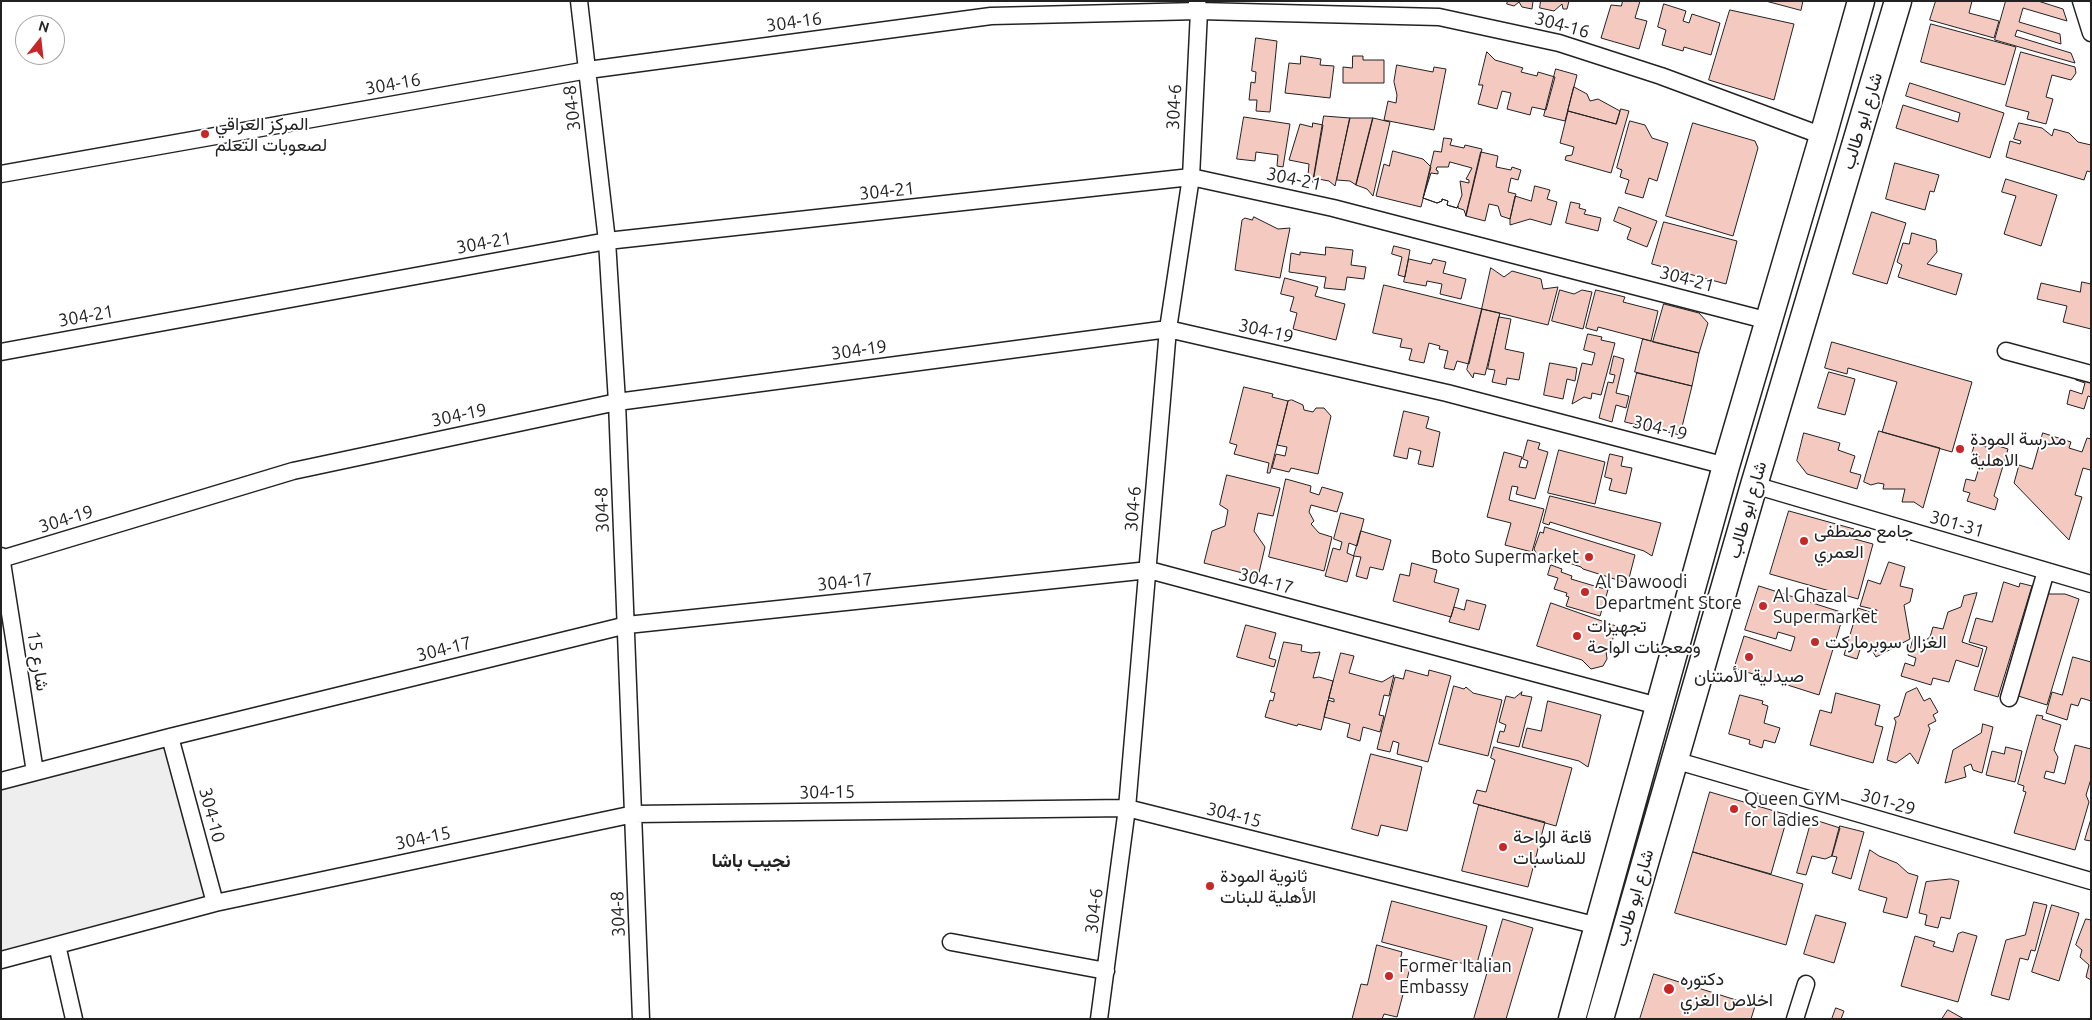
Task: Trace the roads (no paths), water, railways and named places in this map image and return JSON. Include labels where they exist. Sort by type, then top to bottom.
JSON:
[{"type":"main road","name":"شارع ابو طالب","points":[[1572,1019],[1726,466],[1861,1]]},
{"type":"main road","name":"شارع ابو طالب","points":[[1600,1019],[1754,485],[1898,1]]},
{"type":"street","name":"304-8","points":[[579,1],[607,241],[617,402],[641,1019]]},
{"type":"street","points":[[2081,1],[2091,33]]},
{"type":"street","name":"304-16","points":[[1,174],[588,70],[991,16],[1198,6],[1439,17],[1559,44],[1661,76],[1823,136]]},
{"type":"street","name":"304-6","points":[[1099,1019],[1127,808],[1149,570],[1168,329],[1191,178],[1198,6]]},
{"type":"street","name":"304-21","points":[[1,352],[607,241],[1191,178],[1333,208],[1769,321]]},
{"type":"street","name":"304-19","points":[[1,558],[293,470],[617,402],[1168,329],[1447,394],[1726,466]]},
{"type":"street","points":[[2006,351],[2091,374]]},
{"type":"street","name":"301-31","points":[[1754,485],[2091,584]]},
{"type":"street","name":"شارع 15","points":[[1,558],[35,772]]},
{"type":"street","name":"304-17","points":[[1,781],[170,737],[627,625],[1149,570],[1658,706]]},
{"type":"street","points":[[2009,698],[2046,571]]},
{"type":"street","name":"304-10","points":[[170,737],[215,903]]},
{"type":"street","name":"301-29","points":[[1674,760],[2091,881]]},
{"type":"street","name":"304-15","points":[[1,960],[215,903],[634,814],[1127,808],[1598,926]]},
{"type":"street","points":[[951,942],[1106,971]]},
{"type":"street","points":[[57,945],[74,1019]]},
{"type":"street","points":[[1795,1019],[1806,984]]},
{"type":"place","name":"المركز العراقي لصعوبات التعلم","points":[[205,134]]},
{"type":"place","name":"مدرسة المودة الاهلية","points":[[1960,449]]},
{"type":"place","name":"جامع مصطفى العمري","points":[[1804,541]]},
{"type":"place","name":"Boto Supermarket","points":[[1589,557]]},
{"type":"place","name":"Al Dawoodi Department Store","points":[[1585,592]]},
{"type":"place","name":"Al Ghazal Supermarket","points":[[1763,606]]},
{"type":"place","name":"تجهيزات ومعجنات الواحة","points":[[1577,636]]},
{"type":"place","name":"الغزال سوبرماركت","points":[[1815,642]]},
{"type":"place","name":"صيدلية الأمتنان","points":[[1749,657]]},
{"type":"place","name":"Queen GYM for ladies","points":[[1734,809]]},
{"type":"place","name":"قاعة الواحة للمناسبات","points":[[1503,847]]},
{"type":"place","name":"ثانوية المودة الأهلية للبنات","points":[[1210,886]]},
{"type":"place","name":"Former Italian Embassy","points":[[1389,976]]},
{"type":"place","name":"دكتوره اخلاص الغزي","points":[[1669,989]]},
{"type":"district","name":"نجيب باشا","points":[[751,861]]}]
